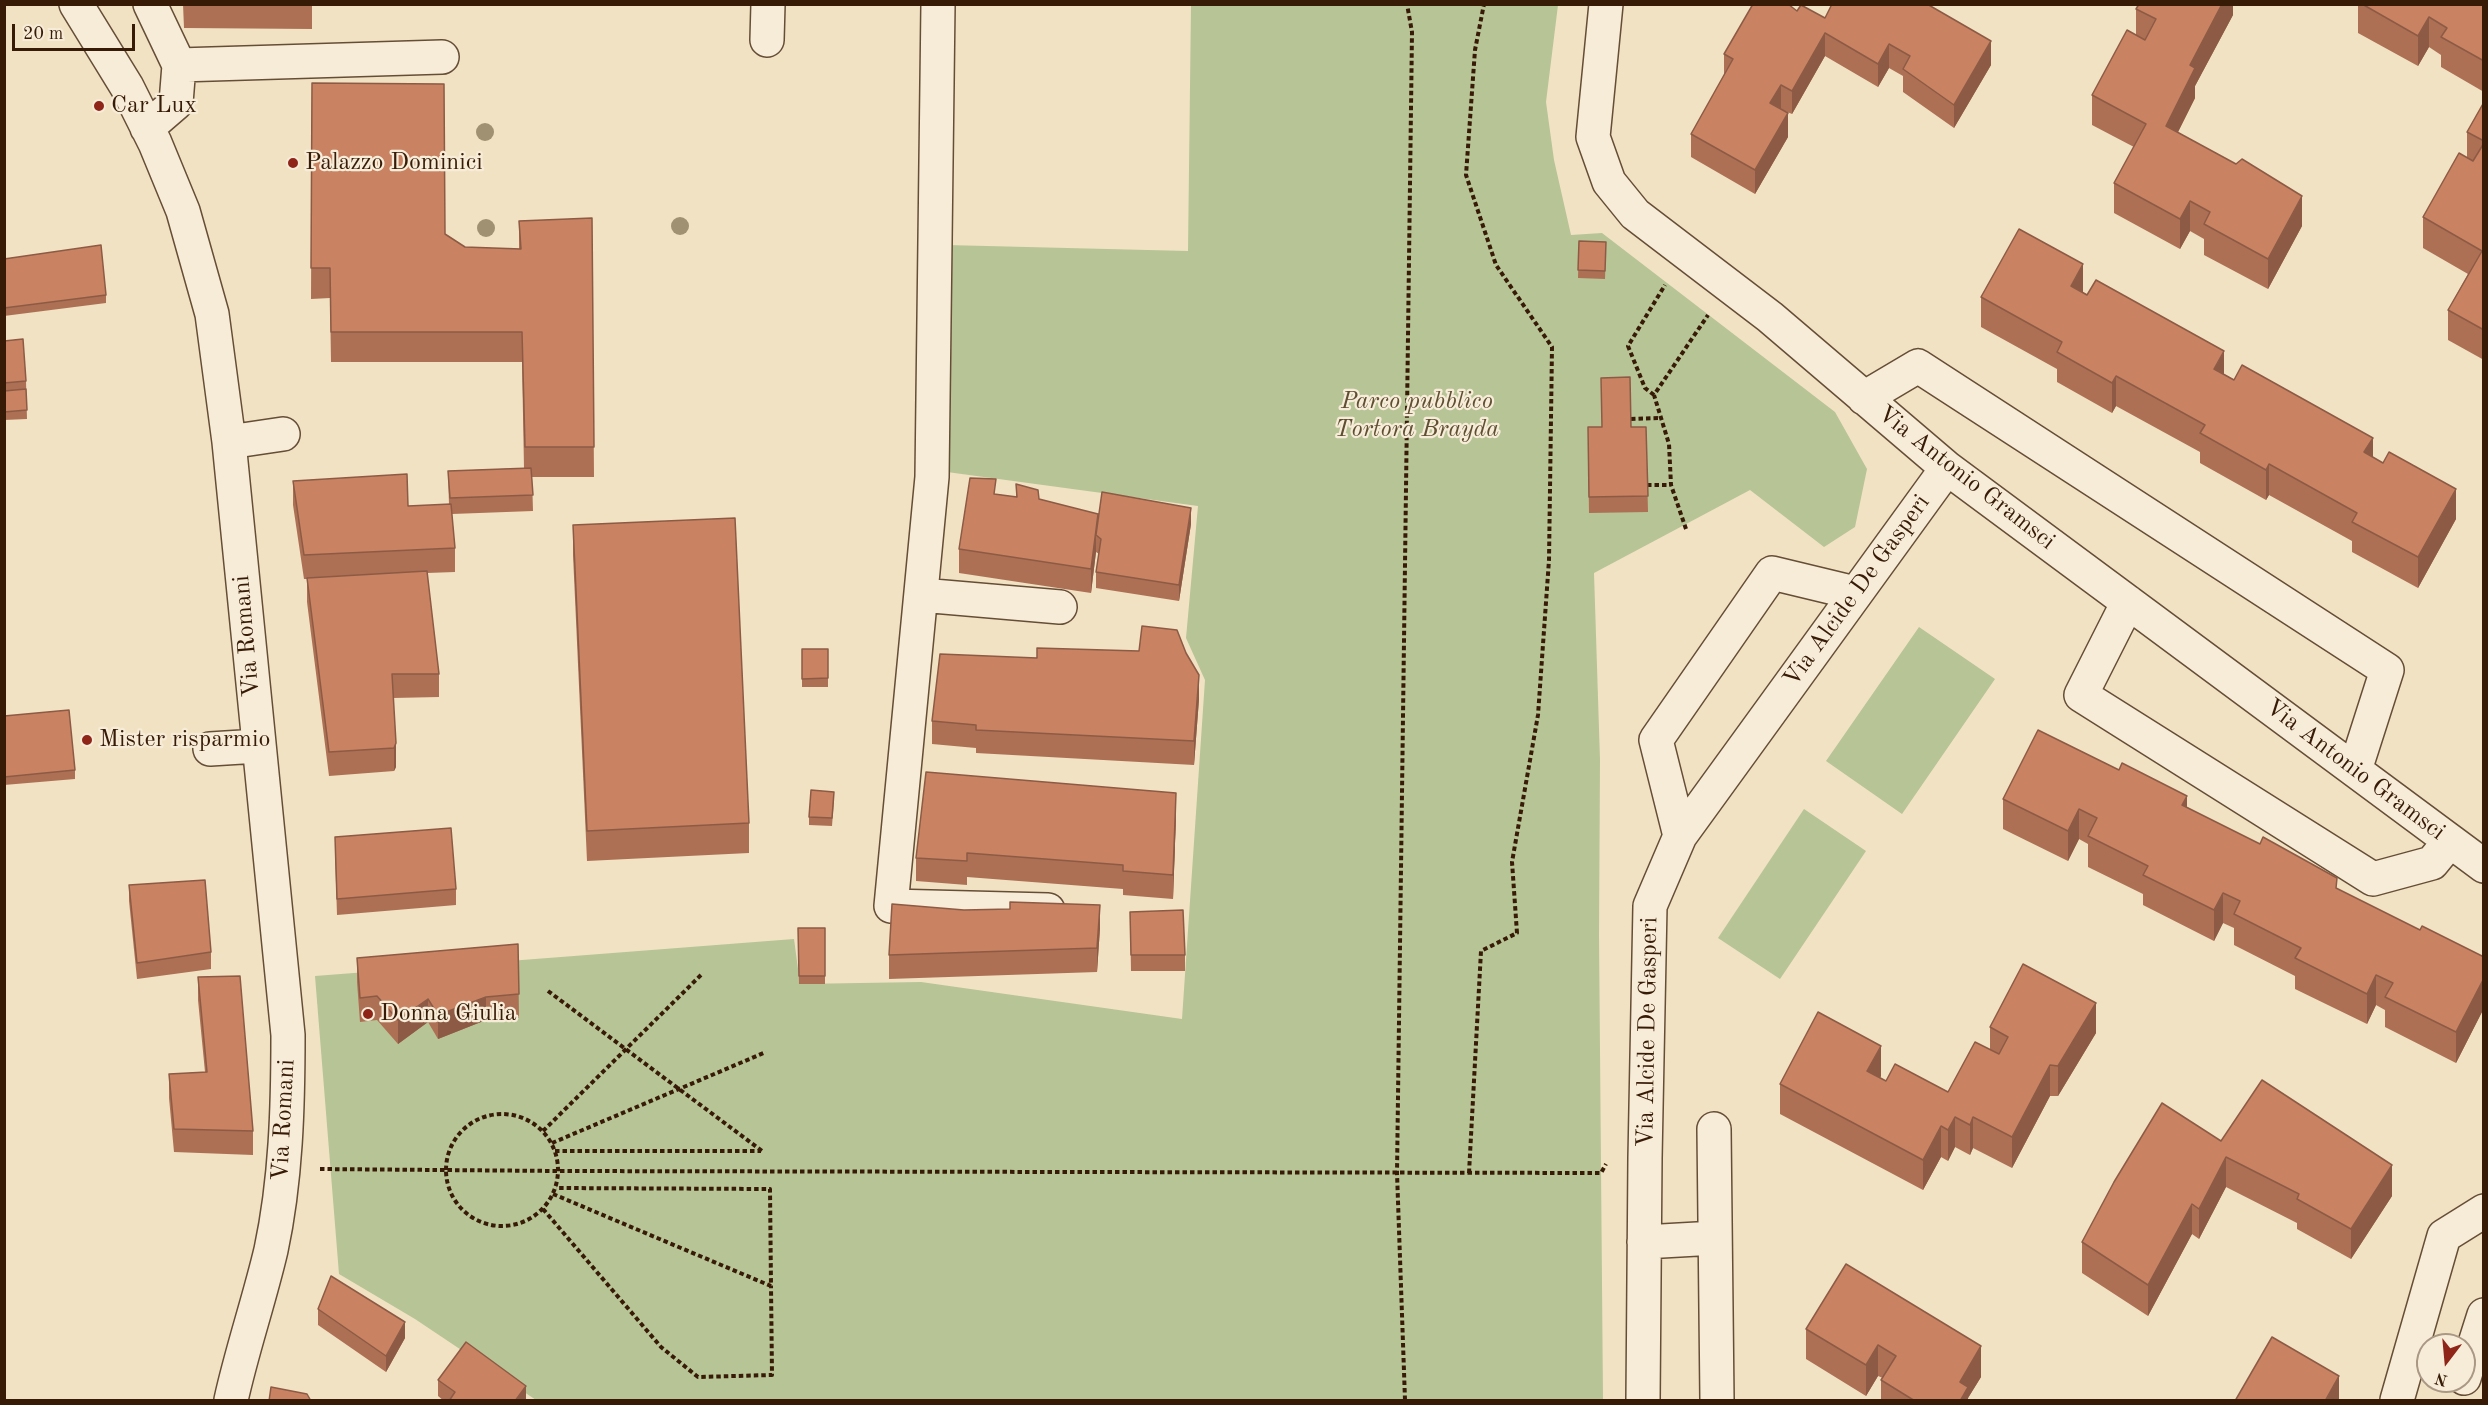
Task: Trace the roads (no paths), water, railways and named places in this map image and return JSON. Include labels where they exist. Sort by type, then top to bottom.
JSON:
[{"type":"street","name":"Via Romani","points":[[76,4],[127,87],[183,211],[212,314],[229,442],[288,1035],[288,1097],[283,1167],[271,1249],[231,1401]]},
{"type":"street","points":[[147,128],[176,103],[179,64],[150,4]]},
{"type":"street","points":[[767,40],[768,4]]},
{"type":"street","points":[[938,4],[932,477],[891,906],[1078,911]]},
{"type":"street","name":"Via Antonio Gramsci","points":[[1606,4],[1593,137],[1609,182],[1635,214],[1770,317],[1947,468],[2484,866]]},
{"type":"street","points":[[179,64],[442,57]]},
{"type":"street","points":[[1864,398],[1918,366],[2387,670],[2355,770]]},
{"type":"street","points":[[229,442],[283,434]]},
{"type":"street","name":"Via Alcide De Gasperi","points":[[1643,1401],[1650,906],[1680,836],[1947,468]]},
{"type":"street","points":[[1680,836],[1656,740],[1773,573],[1855,593]]},
{"type":"street","points":[[921,595],[1060,607]]},
{"type":"street","points":[[2128,602],[2081,695],[2373,879],[2432,863],[2450,841]]},
{"type":"street","points":[[210,749],[258,746]]},
{"type":"street","points":[[903,775],[939,778]]},
{"type":"street","points":[[1714,1129],[1717,1401]]},
{"type":"street","points":[[2424,1333],[2444,1236],[2484,1211]]},
{"type":"street","points":[[1644,1242],[1715,1239]]},
{"type":"street","points":[[2476,1340],[2484,1315]]},
{"type":"street","points":[[2397,1401],[2416,1363]]},
{"type":"place","name":"Car Lux","points":[[99,106]]},
{"type":"place","name":"Palazzo Dominici","points":[[293,163]]},
{"type":"place","name":"Mister risparmio","points":[[87,740]]},
{"type":"place","name":"Donna Giulia","points":[[368,1014]]},
{"type":"park label","name":"Parco pubblico Tortora Brayda","points":[[1417,416]]}]
